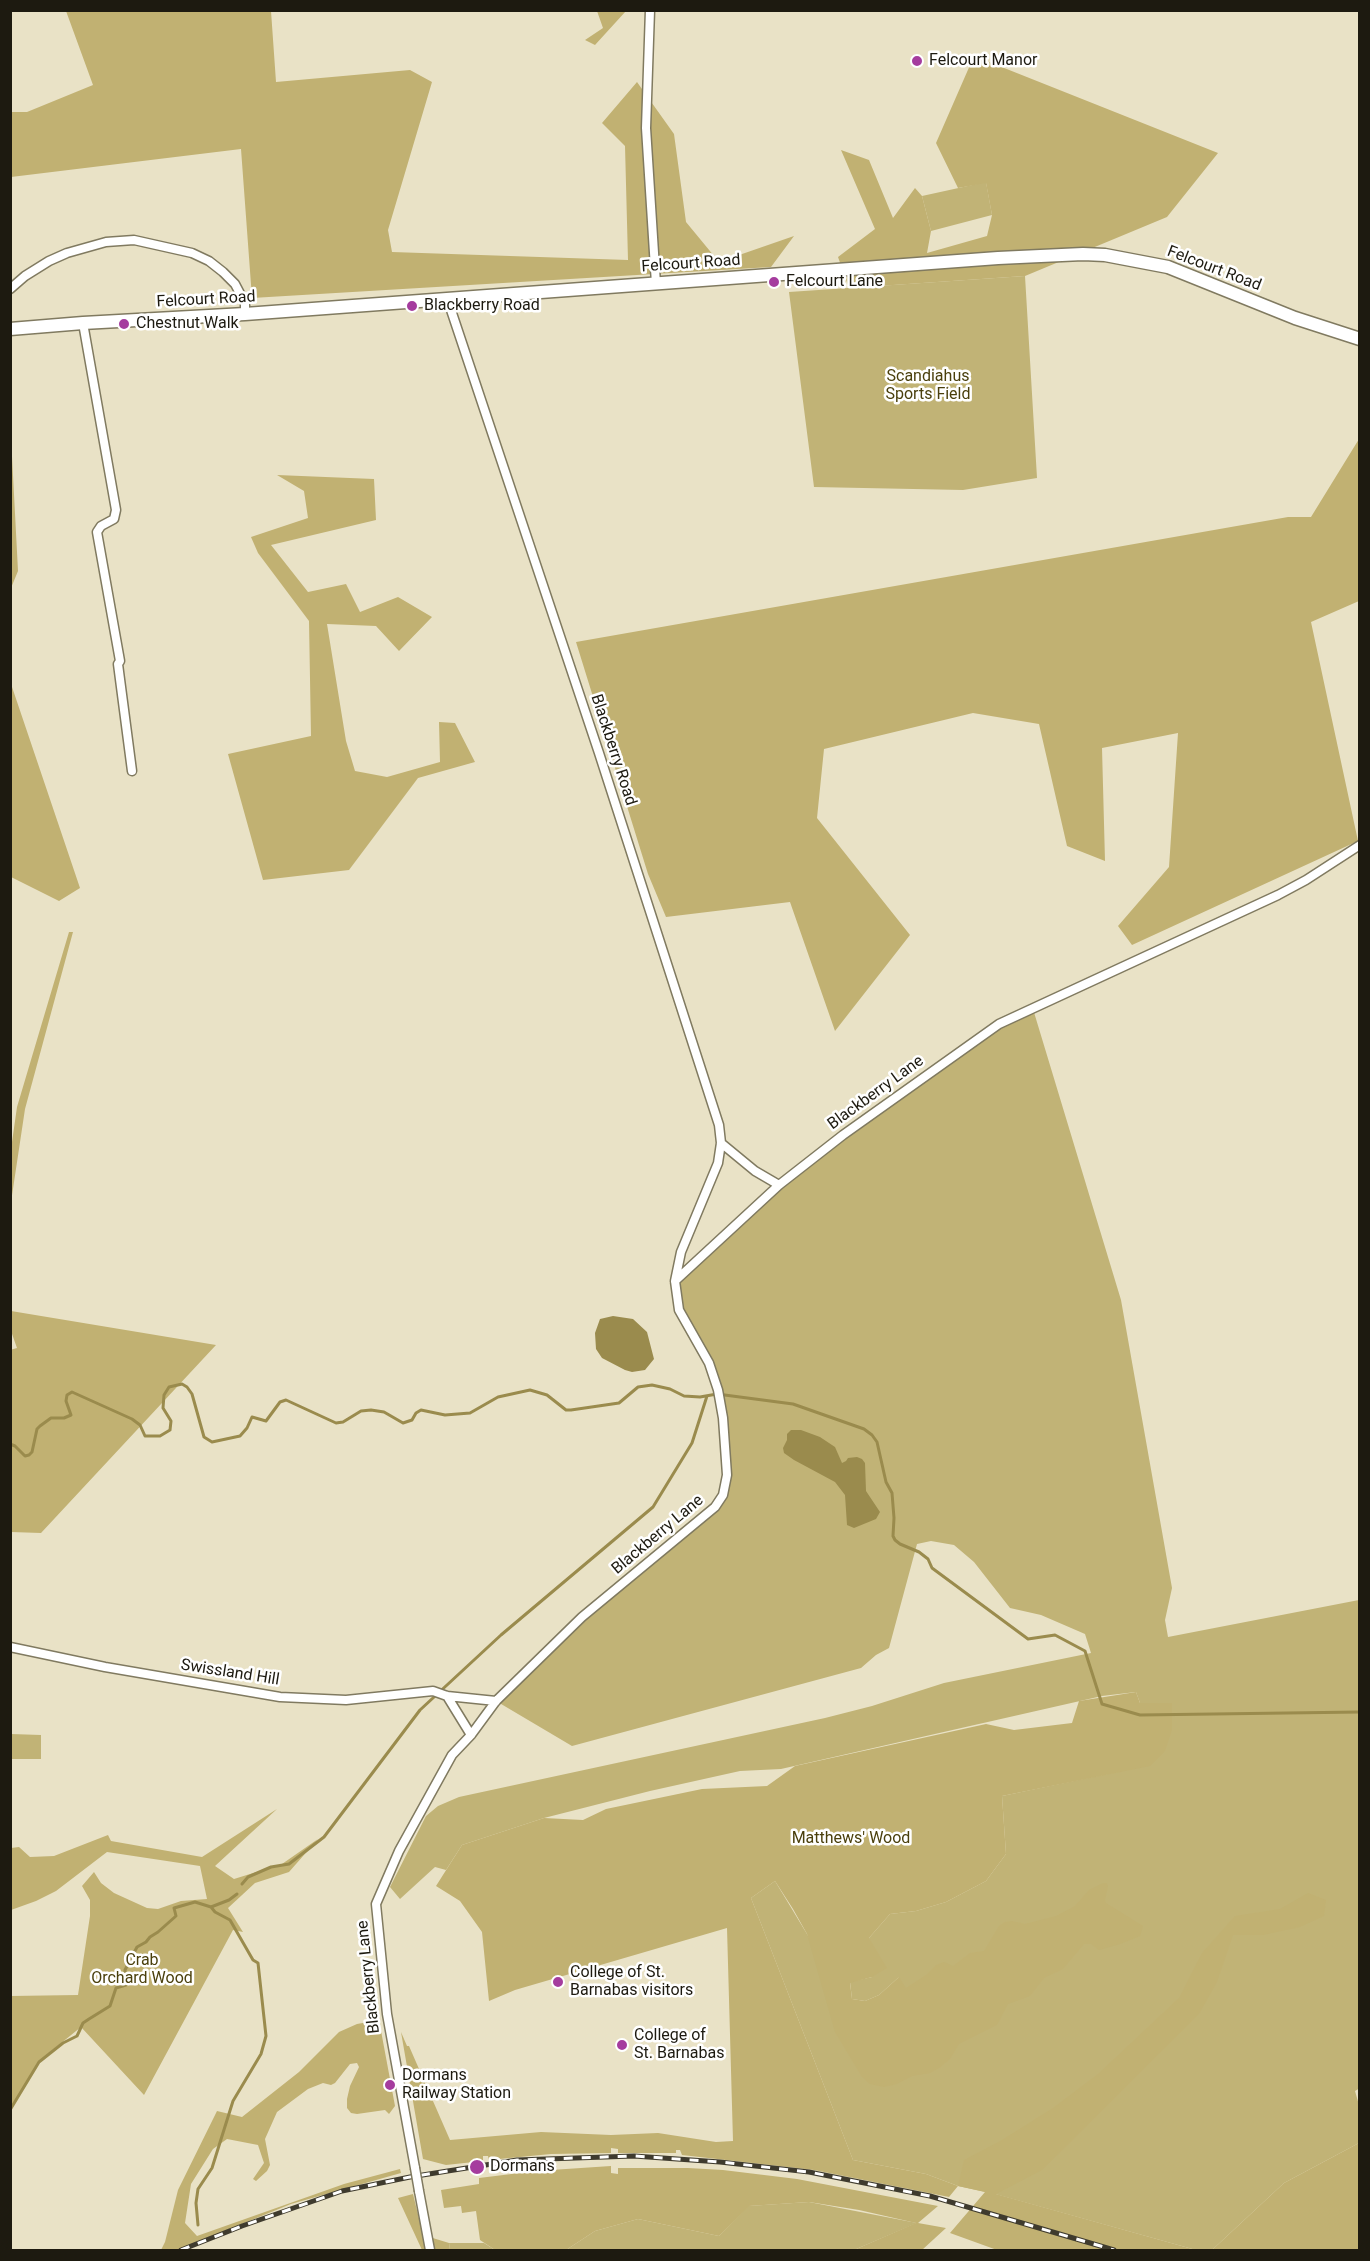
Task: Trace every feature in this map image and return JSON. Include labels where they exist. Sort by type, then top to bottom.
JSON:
[{"type":"street","points":[[650,10],[646,128],[656,284]]},
{"type":"street","points":[[10,290],[25,276],[67,253],[106,242],[134,240],[192,253],[208,261],[235,284],[245,303],[245,314]]},
{"type":"street","name":"Felcourt Road","points":[[10,330],[998,258],[1105,255],[1147,262],[1188,274],[1295,318],[1359,339]]},
{"type":"street","name":"Blackberry Road","points":[[447,298],[718,1119],[722,1143],[713,1180],[681,1252],[675,1281]]},
{"type":"street","points":[[82,323],[116,510],[114,519],[101,526],[97,532],[120,661],[118,664],[132,771]]},
{"type":"street","name":"Blackberry Lane","points":[[430,2250],[386,2005],[376,1904],[399,1851],[452,1755],[471,1735],[496,1701],[582,1617],[714,1507],[723,1496],[727,1475],[723,1418],[718,1390],[709,1363],[681,1316],[675,1281],[779,1185],[999,1024],[1269,899],[1306,880],[1359,845]]},
{"type":"street","points":[[722,1143],[755,1171],[779,1185]]},
{"type":"street","name":"Swissland Hill","points":[[10,1647],[127,1671],[280,1696],[346,1700],[433,1691],[447,1696],[496,1701]]},
{"type":"street","points":[[447,1696],[471,1735]]},
{"type":"green space","points":[[66,11],[271,11],[276,82],[410,70],[432,82],[388,230],[392,252],[628,260],[625,146],[602,123],[637,82],[674,134],[686,222],[719,262],[794,236],[771,267],[252,298],[241,149],[11,177],[10,112],[27,112],[93,85]]},
{"type":"green space","points":[[597,11],[626,11],[595,45],[585,40],[603,28]]},
{"type":"green space","points":[[974,56],[1218,153],[1167,217],[1025,276],[849,288],[838,257],[875,229],[841,150],[869,160],[893,218],[915,188],[922,196],[931,231],[927,253],[987,236],[992,215],[986,183],[958,188],[936,143]]},
{"type":"green space","points":[[986,182],[992,215],[931,231],[922,196]]},
{"type":"green space","name":"Scandiahus Sports Field","points":[[1025,276],[1037,478],[963,490],[814,487],[789,292]]},
{"type":"green space","points":[[10,437],[18,571],[11,588]]},
{"type":"green space","points":[[1359,439],[1359,601],[1311,622],[1358,841],[1132,945],[1118,926],[1169,867],[1178,733],[1102,748],[1105,861],[1067,846],[1039,724],[973,713],[824,749],[817,818],[910,935],[835,1031],[790,902],[666,917],[648,874],[576,642],[1288,517],[1311,517]]},
{"type":"green space","points":[[277,475],[374,479],[376,520],[271,545],[308,592],[346,584],[360,612],[398,597],[432,617],[399,651],[376,626],[327,624],[346,741],[355,771],[387,777],[440,762],[439,722],[455,723],[475,762],[418,778],[349,870],[263,880],[228,754],[311,736],[309,621],[258,553],[251,537],[308,518],[304,491]]},
{"type":"green space","points":[[11,684],[80,888],[59,901],[11,877]]},
{"type":"green space","points":[[69,932],[73,932],[25,1109],[11,1202],[11,1149],[17,1107]]},
{"type":"green space","points":[[1033,1009],[1121,1300],[1172,1588],[1165,1620],[1168,1637],[1359,1600],[1360,2088],[1355,2091],[1359,2105],[1359,2143],[1284,2183],[1212,2250],[1196,2250],[995,2194],[958,2186],[926,2174],[853,2160],[751,1898],[775,1881],[807,1934],[862,2040],[899,1977],[879,1995],[865,2001],[852,1999],[850,1982],[872,1977],[869,1938],[890,1914],[916,1911],[946,1902],[986,1881],[1006,1854],[1002,1796],[1150,1765],[1172,1703],[1140,1703],[1136,1692],[1102,1696],[781,1769],[740,1771],[650,1791],[544,1818],[462,1845],[446,1870],[435,1867],[400,1899],[390,1887],[426,1816],[438,1806],[459,1797],[825,1718],[944,1683],[1091,1653],[1085,1634],[1041,1615],[1010,1608],[974,1562],[954,1545],[931,1541],[917,1544],[889,1648],[876,1655],[861,1668],[572,1746],[496,1701],[582,1617],[714,1507],[725,1491],[718,1390],[685,1323],[675,1281],[779,1185],[999,1024]]},
{"type":"green space","points":[[11,1311],[216,1345],[41,1533],[11,1532],[10,1350],[17,1348],[11,1331]]},
{"type":"green space","name":"Matthews' Wood","points":[[1136,1692],[1140,1703],[1172,1703],[1172,1730],[1165,1751],[1150,1766],[1002,1796],[1006,1854],[986,1881],[946,1902],[916,1911],[890,1914],[869,1938],[887,1968],[872,1977],[850,1983],[852,1999],[865,2001],[879,1995],[899,1977],[906,1988],[926,1975],[936,1965],[944,1962],[953,1966],[970,1953],[984,1951],[999,1926],[1005,1922],[1025,1924],[1056,1916],[1075,1906],[1089,1890],[1103,1883],[1107,1883],[1108,1886],[1106,1903],[1143,1926],[1140,1936],[1120,1944],[1099,1950],[1091,1944],[1084,1944],[1063,1969],[1044,1978],[1030,1996],[1008,2004],[997,2025],[959,2044],[950,2059],[930,2073],[912,2076],[897,2084],[884,2087],[870,2084],[862,2077],[835,2032],[807,1934],[793,1909],[775,1881],[751,1898],[853,2160],[926,2174],[958,2186],[949,2197],[814,2170],[682,2155],[680,2150],[676,2150],[676,2153],[618,2153],[618,2149],[611,2148],[611,2153],[551,2154],[489,2160],[488,2156],[483,2156],[483,2161],[446,2165],[423,2159],[401,2032],[450,2140],[541,2132],[611,2135],[658,2133],[716,2142],[733,2141],[727,1928],[515,1990],[489,2001],[482,1932],[460,1901],[436,1886],[462,1845],[544,1818],[583,1820],[606,1809],[702,1789],[767,1786],[795,1766],[986,1724],[1014,1730],[1072,1723],[1079,1701]]},
{"type":"green space","points":[[11,1734],[41,1735],[41,1759],[11,1759]]},
{"type":"green space","name":"Crab Orchard Wood","points":[[277,1809],[215,1866],[234,1879],[282,1864],[318,1839],[289,1872],[255,1883],[228,1908],[243,1932],[233,1930],[144,2095],[81,2027],[39,2061],[11,2108],[11,1996],[78,1995],[90,1916],[90,1900],[82,1886],[94,1872],[101,1883],[114,1893],[147,1908],[158,1909],[181,1901],[207,1899],[200,1866],[107,1852],[56,1891],[11,1910],[11,1848],[19,1847],[30,1857],[54,1856],[108,1835],[111,1841],[202,1857]]},
{"type":"green space","points":[[1308,1893],[1326,1900],[1324,1916],[1300,1927],[1263,1935],[1233,1935],[1217,1982],[1199,2014],[1042,2170],[996,2194],[1196,2250],[997,2250],[950,2233],[985,2192],[958,2186],[964,2160],[1002,2140],[1053,2108],[1098,2074],[1179,1998],[1202,1953],[1235,1916],[1280,1909]]},
{"type":"green space","points":[[379,2020],[395,2106],[389,2114],[385,2110],[357,2114],[351,2113],[347,2108],[350,2086],[359,2067],[357,2063],[350,2064],[335,2083],[331,2085],[323,2083],[308,2089],[277,2112],[265,2139],[270,2165],[256,2181],[253,2179],[264,2163],[258,2145],[227,2139],[213,2149],[191,2184],[185,2223],[197,2236],[344,2184],[400,2169],[401,2173],[291,2204],[178,2250],[161,2250],[178,2190],[217,2111],[242,2117],[299,2072],[339,2032],[357,2024]]},
{"type":"green space","points":[[1359,2143],[1359,2250],[1212,2250],[1284,2183]]},
{"type":"green space","points":[[611,2166],[611,2173],[618,2174],[618,2168],[688,2168],[797,2179],[938,2206],[918,2223],[946,2228],[922,2250],[854,2250],[916,2223],[809,2202],[749,2206],[719,2236],[638,2219],[595,2231],[566,2250],[495,2250],[480,2240],[476,2211],[462,2213],[461,2206],[444,2208],[441,2190],[479,2184],[479,2178],[536,2171]]},
{"type":"green space","points":[[413,2194],[423,2235],[449,2243],[450,2250],[422,2250],[398,2198]]},
{"type":"green space","points":[[809,2202],[917,2223],[854,2250],[566,2250],[595,2231],[638,2219],[719,2236],[748,2206]]},
{"type":"green space","points":[[449,2243],[484,2243],[495,2250],[450,2250]]},
{"type":"shaded area","points":[[613,1316],[633,1319],[647,1332],[654,1359],[645,1370],[632,1372],[625,1370],[602,1358],[596,1349],[595,1333],[600,1319]]},
{"type":"shaded area","points":[[791,1430],[801,1430],[820,1437],[835,1447],[842,1463],[848,1458],[862,1459],[865,1463],[866,1491],[880,1512],[876,1519],[854,1528],[847,1525],[845,1495],[835,1482],[784,1453],[787,1434]]},
{"type":"waterway","points":[[10,1444],[25,1456],[29,1455],[40,1426],[51,1418],[64,1418],[71,1415],[66,1401],[67,1395],[72,1392],[132,1419],[140,1425],[145,1436],[160,1436],[170,1430],[171,1421],[163,1408],[164,1395],[169,1387],[182,1384],[192,1394],[204,1437],[212,1442],[240,1436],[252,1417],[266,1421],[280,1402],[286,1400],[336,1423],[343,1422],[361,1411],[371,1410],[384,1412],[403,1423],[412,1420],[421,1410],[445,1415],[470,1413],[498,1397],[530,1390],[547,1395],[566,1410],[619,1403],[638,1387],[652,1385],[670,1389],[684,1396],[700,1397],[717,1394],[793,1404],[864,1429],[872,1435],[877,1442],[886,1482],[892,1493],[895,1540],[919,1552],[928,1559],[932,1568],[1028,1639],[1055,1635],[1085,1651],[1102,1704],[1140,1715],[1360,1712]]},
{"type":"waterway","points":[[242,1884],[248,1877],[271,1867],[289,1864],[324,1837],[420,1710],[501,1635],[653,1507],[692,1443],[707,1396]]},
{"type":"waterway","points":[[10,2110],[39,2062],[63,2043],[77,2036],[83,2023],[110,2006],[116,1988],[126,1985],[125,1970],[137,1947],[176,1916],[174,1908],[195,1902],[211,1907],[237,1894]]},
{"type":"waterway","points":[[198,2225],[196,2203],[198,2189],[212,2168],[233,2101],[261,2054],[266,2036],[258,1963],[253,1960],[230,1920],[215,1912],[211,1907]]},
{"type":"railway","points":[[181,2250],[342,2191],[410,2177],[517,2160],[634,2156],[720,2162],[809,2172],[930,2196],[1114,2250]]},
{"type":"place","name":"Felcourt Manor","points":[[917,61]]},
{"type":"place","name":"Felcourt Lane","points":[[774,282]]},
{"type":"place","name":"Blackberry Road","points":[[412,306]]},
{"type":"place","name":"Chestnut Walk","points":[[124,324]]},
{"type":"place","name":"College of St. Barnabas visitors","points":[[558,1982]]},
{"type":"place","name":"College of St. Barnabas","points":[[622,2045]]},
{"type":"place","name":"Dormans Railway Station","points":[[390,2085]]},
{"type":"place","name":"Dormans","points":[[477,2167]]}]
